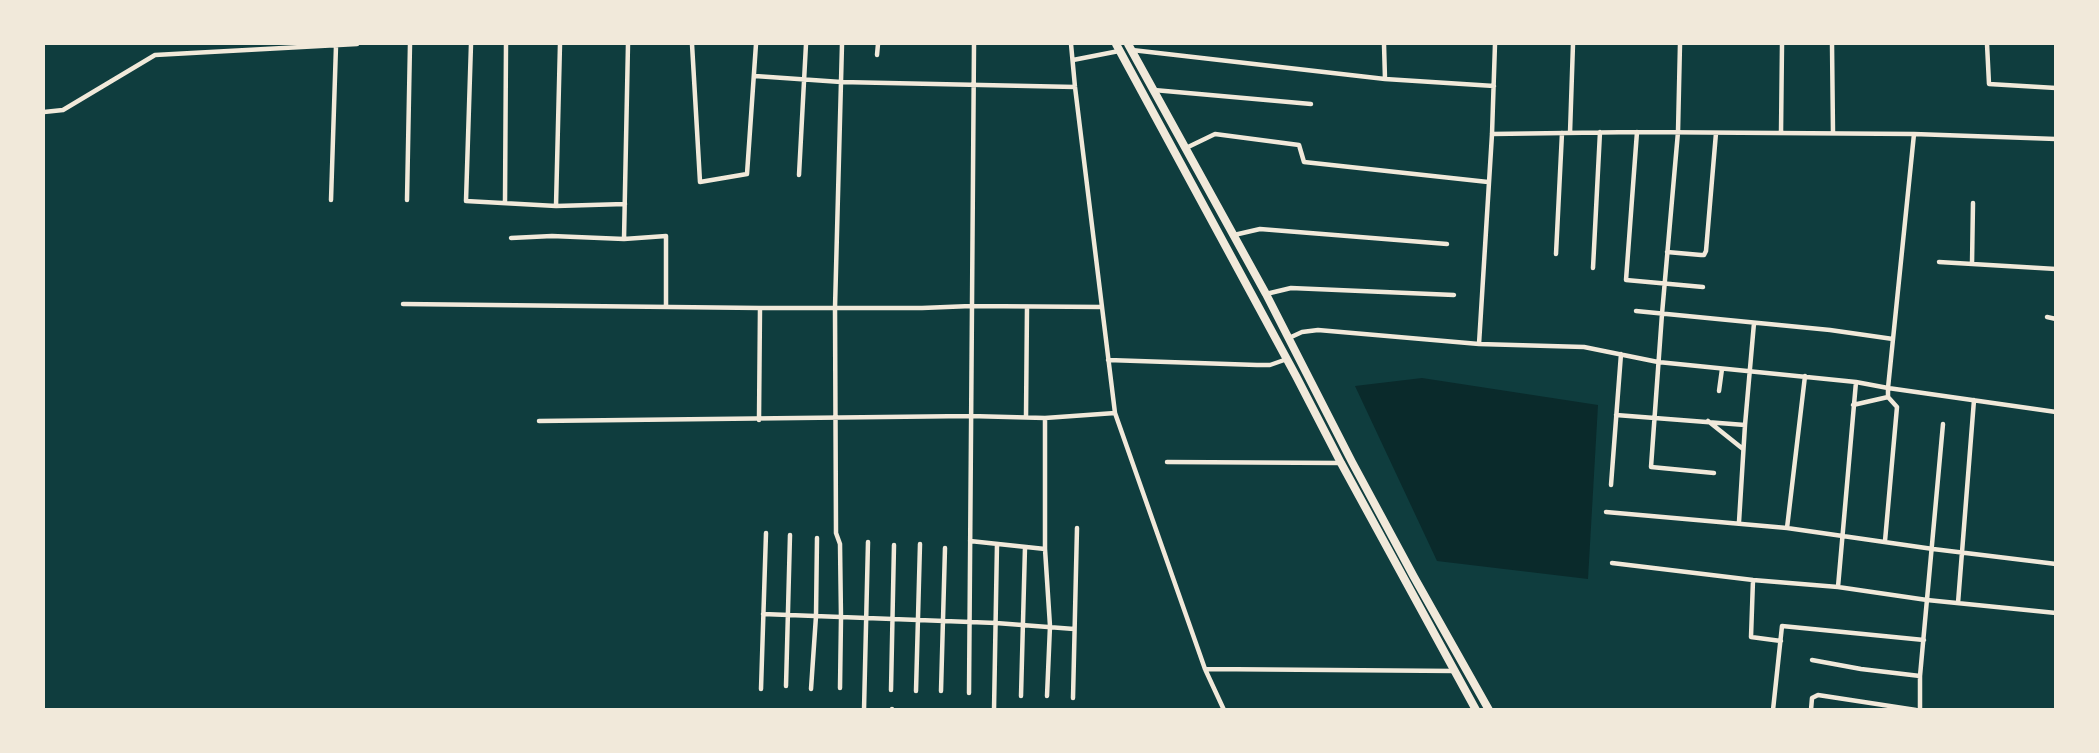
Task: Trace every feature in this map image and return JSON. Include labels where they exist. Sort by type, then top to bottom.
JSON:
[{"type":"highway","points":[[1117,47],[1476,710]]},
{"type":"highway","points":[[1130,47],[1266,294],[1352,462],[1489,710]]},
{"type":"street","points":[[44,112],[63,110],[155,55],[357,44]]},
{"type":"street","points":[[407,200],[410,44]]},
{"type":"street","points":[[471,44],[466,201],[556,206],[626,204]]},
{"type":"street","points":[[505,203],[506,44]]},
{"type":"street","points":[[556,206],[560,44]]},
{"type":"street","points":[[624,239],[628,44]]},
{"type":"street","points":[[692,44],[700,182],[747,174],[756,44]]},
{"type":"street","points":[[799,175],[806,44]]},
{"type":"street","points":[[840,688],[840,544],[836,533],[835,308],[842,44]]},
{"type":"street","points":[[877,55],[878,44]]},
{"type":"street","points":[[969,693],[974,44]]},
{"type":"street","points":[[1071,44],[1115,412],[1205,669],[1224,710]]},
{"type":"street","points":[[1384,44],[1385,79]]},
{"type":"street","points":[[1479,344],[1495,44]]},
{"type":"street","points":[[1570,132],[1573,44]]},
{"type":"street","points":[[1680,44],[1678,132],[1651,467],[1714,473]]},
{"type":"street","points":[[1780,133],[1782,44]]},
{"type":"street","points":[[1832,44],[1833,134]]},
{"type":"street","points":[[1987,44],[1989,84],[2055,87]]},
{"type":"street","points":[[331,200],[336,46]]},
{"type":"street","points":[[1073,60],[1117,47]]},
{"type":"street","points":[[1130,47],[1385,79],[1494,86]]},
{"type":"street","points":[[755,76],[804,81],[1075,87]]},
{"type":"street","points":[[1154,90],[1311,104]]},
{"type":"street","points":[[1492,134],[1570,132],[1914,134],[2055,139]]},
{"type":"street","points":[[1593,268],[1600,132]]},
{"type":"street","points":[[1637,132],[1626,280],[1703,287]]},
{"type":"street","points":[[1556,254],[1562,133]]},
{"type":"street","points":[[1668,252],[1704,255],[1706,251],[1716,133]]},
{"type":"street","points":[[1186,148],[1215,134],[1299,146],[1304,162],[1488,182]]},
{"type":"street","points":[[1885,541],[1897,407],[1888,397],[1888,388],[1914,134]]},
{"type":"street","points":[[1972,264],[1973,203]]},
{"type":"street","points":[[1234,235],[1260,229],[1447,244]]},
{"type":"street","points":[[511,238],[552,236],[624,239],[666,236],[666,306]]},
{"type":"street","points":[[1939,262],[2055,269]]},
{"type":"street","points":[[1266,294],[1291,288],[1454,295]]},
{"type":"street","points":[[402,304],[760,308],[1102,307]]},
{"type":"street","points":[[1026,417],[1027,307]]},
{"type":"street","points":[[759,420],[760,308]]},
{"type":"street","points":[[1636,311],[1893,339]]},
{"type":"street","points":[[2047,317],[2055,319]]},
{"type":"street","points":[[1739,522],[1754,323]]},
{"type":"street","points":[[1289,338],[1302,332],[1318,330],[1479,344],[1584,347],[1658,362],[1856,382],[2055,412]]},
{"type":"street","points":[[1611,484],[1621,354]]},
{"type":"street","points":[[1108,360],[1257,365],[1287,359]]},
{"type":"street","points":[[1719,391],[1722,369]]},
{"type":"street","points":[[1787,528],[1805,376]]},
{"type":"street","points":[[1838,587],[1856,382]]},
{"type":"street","points":[[1853,405],[1888,397]]},
{"type":"street","points":[[1958,603],[1974,400]]},
{"type":"street","points":[[539,421],[970,416],[1045,418],[1115,412]]},
{"type":"street","points":[[1616,415],[1745,425]]},
{"type":"street","points":[[1045,418],[1045,549],[1050,626],[1047,696]]},
{"type":"street","points":[[1707,421],[1743,449]]},
{"type":"street","points":[[1811,710],[1812,698],[1818,695],[1918,710],[1943,424]]},
{"type":"street","points":[[1167,462],[1341,463]]},
{"type":"street","points":[[1606,512],[1739,522],[2055,564]]},
{"type":"street","points":[[1073,698],[1077,528]]},
{"type":"street","points":[[761,689],[766,533]]},
{"type":"street","points":[[786,686],[790,535]]},
{"type":"street","points":[[811,689],[816,616],[817,538]]},
{"type":"street","points":[[970,541],[1045,549]]},
{"type":"street","points":[[864,710],[868,542]]},
{"type":"street","points":[[916,691],[921,544]]},
{"type":"street","points":[[994,710],[998,544]]},
{"type":"street","points":[[891,690],[894,545]]},
{"type":"street","points":[[1021,696],[1025,547]]},
{"type":"street","points":[[941,692],[945,548]]},
{"type":"street","points":[[1612,563],[2055,613]]},
{"type":"street","points":[[1753,580],[1751,637],[1781,641]]},
{"type":"street","points":[[763,614],[996,623],[1074,629]]},
{"type":"street","points":[[1773,710],[1782,626],[1924,640]]},
{"type":"street","points":[[1812,660],[1920,676]]},
{"type":"street","points":[[1205,669],[1455,671]]},
{"type":"water","points":[[1422,378],[1598,405],[1588,579],[1437,561],[1355,386]]}]
